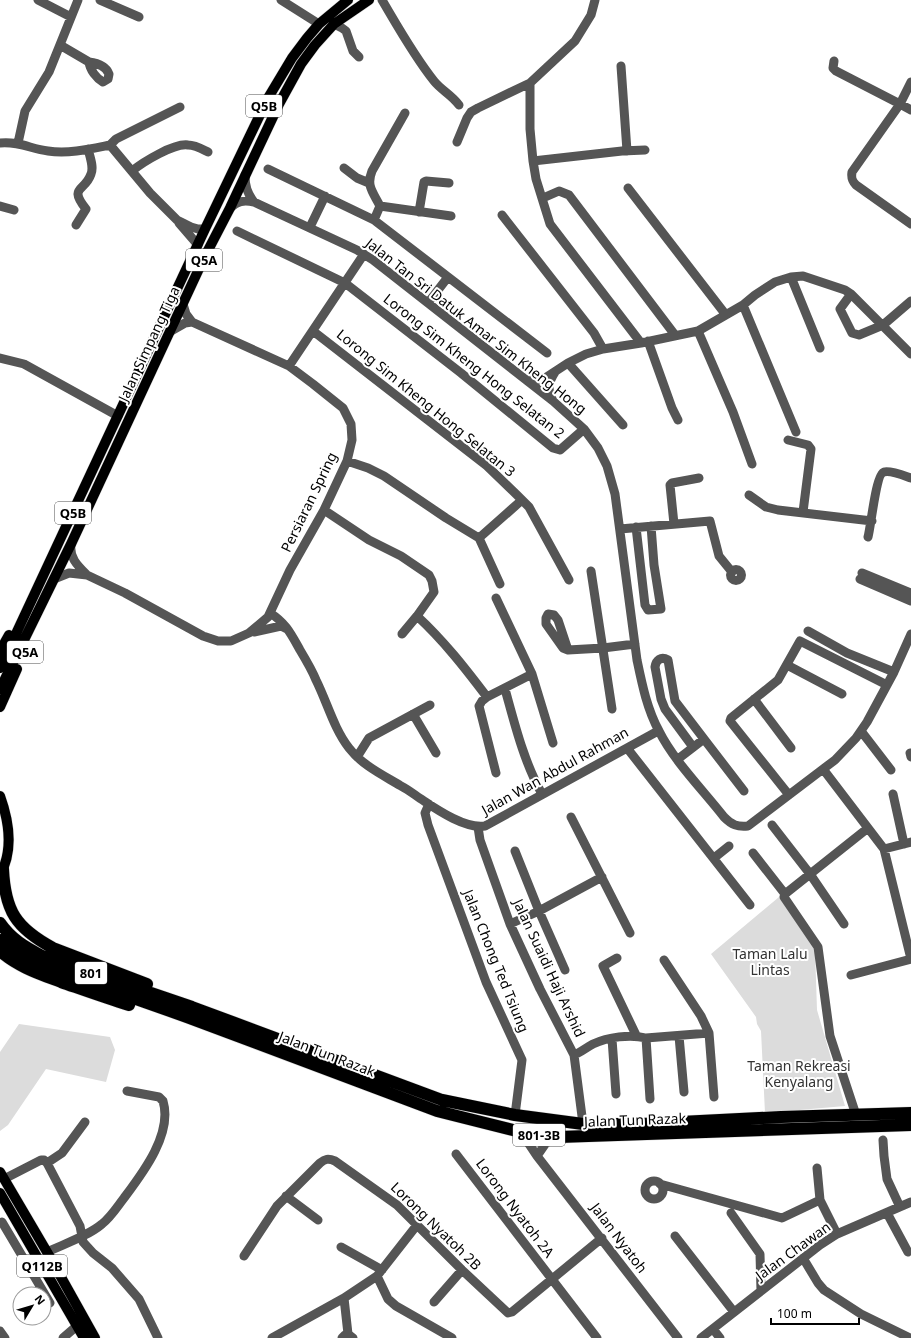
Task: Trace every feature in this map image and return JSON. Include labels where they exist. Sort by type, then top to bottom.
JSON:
[{"type":"highway","points":[[2,872],[8,907],[19,923],[40,941],[53,948],[191,1000],[213,1021]]},
{"type":"highway","name":"801","points":[[0,923],[13,939],[42,956],[190,1012]]},
{"type":"highway","name":"801","points":[[0,940],[19,955],[37,964],[190,1012]]},
{"type":"highway","points":[[0,951],[13,961],[32,972],[93,994],[186,1023],[213,1021]]},
{"type":"highway","name":"Jalan Tun Razak","points":[[190,1012],[438,1112],[521,1132],[559,1137],[911,1125]]},
{"type":"highway","name":"Jalan Tun Razak","points":[[213,1021],[442,1100],[515,1115],[583,1124],[642,1124],[911,1113]]},
{"type":"main road","name":"Jalan Simpang Tiga","points":[[32,612],[36,592],[268,98],[292,58],[319,24],[348,0]]},
{"type":"main road","name":"Jalan Simpang Tiga","points":[[32,612],[45,597],[72,544],[204,258],[230,208],[279,104],[298,70],[315,45],[334,24],[369,0]]},
{"type":"main road","name":"Q5B","points":[[0,651],[13,626],[36,592]]},
{"type":"main road","name":"Q5A","points":[[0,707],[41,616],[45,597]]},
{"type":"main road","points":[[0,668],[32,612]]},
{"type":"main road","points":[[0,689],[32,612]]},
{"type":"main road","points":[[0,796],[5,809],[9,828],[9,843],[2,872]]},
{"type":"main road","points":[[2,1175],[95,1338]]},
{"type":"main road","name":"Q112B","points":[[0,1193],[78,1325],[84,1338]]},
{"type":"street","points":[[38,0],[71,17]]},
{"type":"street","points":[[18,143],[25,111],[49,72],[78,0]]},
{"type":"street","points":[[100,0],[139,17]]},
{"type":"street","points":[[281,0],[319,24]]},
{"type":"street","points":[[382,0],[422,65],[435,83],[455,99],[458,104]]},
{"type":"street","points":[[456,142],[471,112],[530,83],[575,41],[591,15],[595,0]]},
{"type":"street","points":[[334,24],[346,31],[353,51],[359,57]]},
{"type":"street","points":[[60,45],[89,62]]},
{"type":"street","points":[[834,61],[833,68],[839,73],[911,110]]},
{"type":"street","points":[[621,66],[627,151]]},
{"type":"street","points":[[911,82],[900,104],[852,172],[851,176],[852,181],[856,186],[911,224]]},
{"type":"street","points":[[530,83],[530,130],[533,161],[536,179],[550,224],[644,342],[678,420]]},
{"type":"street","points":[[0,143],[18,143],[48,151],[69,152],[110,145],[116,139],[180,107]]},
{"type":"street","points":[[374,220],[380,206],[369,183],[372,171],[406,113]]},
{"type":"street","points":[[132,171],[140,164],[178,145],[187,144],[208,152]]},
{"type":"street","points":[[110,145],[198,245]]},
{"type":"street","points":[[76,225],[86,209],[78,198],[78,194],[92,174],[88,149]]},
{"type":"street","points":[[533,161],[645,150]]},
{"type":"street","points":[[268,168],[374,220],[546,353]]},
{"type":"street","points":[[344,168],[357,178],[369,183]]},
{"type":"street","points":[[245,175],[246,188],[249,196],[254,202]]},
{"type":"street","points":[[420,212],[424,182],[449,183]]},
{"type":"street","points":[[628,188],[726,315]]},
{"type":"street","points":[[543,198],[559,191],[569,195],[675,335]]},
{"type":"street","points":[[310,227],[325,196]]},
{"type":"street","name":"Jalan Tan Sri Datuk Amar Sim Kheng Hong","points":[[230,208],[243,200],[254,202],[310,227],[364,254],[553,401],[584,429],[598,448],[607,466],[615,494],[635,644],[648,706],[658,731],[678,759],[730,823],[735,826],[748,826],[835,760],[861,731],[867,722],[894,672],[911,634]]},
{"type":"street","points":[[0,206],[14,210]]},
{"type":"street","points":[[380,206],[451,216]]},
{"type":"street","points":[[502,215],[594,333],[602,348]]},
{"type":"street","points":[[177,220],[198,229],[205,230]]},
{"type":"street","points":[[238,231],[345,283]]},
{"type":"street","points":[[289,366],[364,254]]},
{"type":"street","points":[[524,379],[535,381],[542,380],[568,363],[602,348],[644,342],[698,331],[743,305],[775,282],[791,277],[803,276],[845,290],[851,294],[911,354]]},
{"type":"street","points":[[428,303],[448,277]]},
{"type":"street","points":[[791,277],[820,348]]},
{"type":"street","name":"Lorong Sim Kheng Hong Selatan 2","points":[[345,283],[461,372],[553,448],[560,450],[584,429]]},
{"type":"street","points":[[851,294],[840,309],[852,333],[859,335],[883,325],[911,301]]},
{"type":"street","points":[[171,331],[185,323],[192,322],[186,314],[183,304]]},
{"type":"street","points":[[743,305],[796,432]]},
{"type":"street","name":"Persiaran Spring","points":[[192,322],[289,366],[334,400],[345,412],[351,424],[352,440],[347,461],[324,510],[290,570],[270,613]]},
{"type":"street","name":"Lorong Sim Kheng Hong Selatan 3","points":[[313,331],[487,466],[522,500],[529,507],[569,580]]},
{"type":"street","points":[[698,331],[733,412],[752,464]]},
{"type":"street","points":[[0,358],[24,364],[118,416]]},
{"type":"street","points":[[568,363],[623,425]]},
{"type":"street","points":[[553,401],[549,394],[548,387],[550,380],[557,369]]},
{"type":"street","points":[[788,440],[806,445],[811,449],[802,512]]},
{"type":"street","points":[[347,461],[368,468],[384,476],[478,538],[500,584]]},
{"type":"street","points":[[868,537],[872,521],[876,487],[880,474],[888,471],[911,478]]},
{"type":"street","points":[[674,524],[670,485],[672,483],[699,478]]},
{"type":"street","points":[[749,495],[770,508],[872,521]]},
{"type":"street","points":[[478,538],[522,500]]},
{"type":"street","points":[[324,510],[369,540],[401,556],[429,576],[432,581],[434,592],[402,634]]},
{"type":"street","points":[[620,529],[710,521],[719,556],[732,572]]},
{"type":"street","points":[[636,527],[644,605],[648,610],[661,609],[654,565],[651,526]]},
{"type":"street","points":[[72,544],[70,550],[72,557],[76,565],[87,576]]},
{"type":"street","points":[[591,571],[612,709]]},
{"type":"street","points":[[54,579],[68,573],[87,576],[125,593],[208,638],[224,642],[231,641],[249,633],[280,626],[286,627],[279,608],[283,586]]},
{"type":"street","points":[[911,593],[861,576],[911,601]]},
{"type":"street","points":[[496,598],[532,674],[553,743]]},
{"type":"street","points":[[249,633],[263,622],[270,613]]},
{"type":"street","name":"Jalan Wan Abdul Rahman","points":[[270,613],[286,627],[316,679],[343,738],[357,757],[375,771],[403,787],[431,806],[460,821],[478,827],[485,826],[658,731]]},
{"type":"street","points":[[417,616],[442,640],[461,662],[487,697]]},
{"type":"street","points":[[808,631],[847,653],[894,672]]},
{"type":"street","points":[[789,795],[730,721],[731,718],[778,680],[800,641],[887,685]]},
{"type":"street","points":[[568,650],[635,644]]},
{"type":"street","points":[[693,748],[671,719],[663,704],[655,667],[656,662],[659,659],[668,660],[675,701],[744,792]]},
{"type":"street","points":[[787,665],[842,694]]},
{"type":"street","points":[[496,773],[479,706],[487,697],[532,674]]},
{"type":"street","points":[[505,689],[526,760],[534,780],[542,794]]},
{"type":"street","points":[[754,699],[791,748]]},
{"type":"street","points":[[357,757],[369,738],[430,705]]},
{"type":"street","points":[[413,714],[436,753]]},
{"type":"street","points":[[861,731],[891,770]]},
{"type":"street","points":[[678,759],[704,739]]},
{"type":"street","points":[[627,748],[750,905]]},
{"type":"street","points":[[823,769],[884,849],[911,959],[850,975]]},
{"type":"street","name":"Jalan Chong Ted Tsiung","points":[[411,793],[426,820],[486,982],[522,1060],[515,1115]]},
{"type":"street","points":[[884,849],[907,843],[893,794]]},
{"type":"street","points":[[426,820],[431,806]]},
{"type":"street","points":[[571,817],[630,933]]},
{"type":"street","points":[[772,825],[810,874],[844,924]]},
{"type":"street","name":"Jalan Suaidi Haji Arshid","points":[[478,827],[480,840],[510,924],[540,989],[574,1055],[583,1124]]},
{"type":"street","points":[[785,894],[868,828]]},
{"type":"street","points":[[714,858],[729,846]]},
{"type":"street","points":[[515,851],[539,911],[566,970]]},
{"type":"street","points":[[752,853],[785,894],[785,900],[818,947],[830,1036],[856,1115]]},
{"type":"street","points":[[510,924],[539,911],[602,877]]},
{"type":"street","points":[[616,958],[603,966],[636,1035]]},
{"type":"street","points":[[664,960],[701,1016],[709,1033],[714,1097]]},
{"type":"street","points":[[574,1055],[602,1040],[636,1035],[646,1038],[709,1033]]},
{"type":"street","points":[[679,1036],[684,1092]]},
{"type":"street","points":[[646,1038],[650,1099]]},
{"type":"street","points":[[612,1039],[616,1094]]},
{"type":"street","points":[[47,1252],[82,1236],[103,1224],[140,1177],[156,1150],[163,1131],[165,1116],[163,1102],[159,1097],[127,1091]]},
{"type":"street","points":[[894,1114],[911,1109]]},
{"type":"street","points":[[47,1163],[62,1153],[85,1122]]},
{"type":"street","name":"Jalan Nyatoh","points":[[521,1132],[537,1156],[678,1338]]},
{"type":"street","points":[[537,1156],[546,1143],[559,1137]]},
{"type":"street","points":[[883,1140],[887,1179],[900,1207]]},
{"type":"street","name":"Lorong Nyatoh 2A","points":[[456,1154],[597,1338]]},
{"type":"street","name":"Lorong Nyatoh 2B","points":[[286,1196],[320,1163],[329,1159],[335,1161],[392,1200],[462,1270],[508,1313],[512,1312],[551,1279]]},
{"type":"street","points":[[2,1175],[41,1160],[44,1160],[47,1163],[80,1226],[83,1242],[112,1268],[139,1299],[158,1338]]},
{"type":"street","points":[[817,1168],[820,1200],[837,1234]]},
{"type":"street","points":[[660,1184],[782,1218],[820,1200]]},
{"type":"street","points":[[244,1256],[277,1206],[286,1196],[318,1220]]},
{"type":"street","name":"Jalan Chawan","points":[[701,1338],[803,1258],[837,1234],[911,1202]]},
{"type":"street","points":[[731,1213],[760,1254],[761,1291]]},
{"type":"street","points":[[886,1213],[908,1252]]},
{"type":"street","points":[[12,1215],[1,1223],[40,1286]]},
{"type":"street","points":[[272,1338],[283,1336],[344,1298],[380,1273],[417,1225]]},
{"type":"street","points":[[675,1236],[734,1312]]},
{"type":"street","points":[[551,1279],[602,1238]]},
{"type":"street","points":[[341,1246],[380,1273],[388,1299],[396,1306],[452,1338]]},
{"type":"street","points":[[803,1258],[824,1290],[861,1314],[907,1337]]},
{"type":"street","points":[[434,1302],[462,1270]]},
{"type":"street","points":[[344,1298],[348,1337]]},
{"type":"street","points":[[64,1338],[78,1325]]},
{"type":"street","points":[[713,1329],[720,1338]]},
{"type":"street","points":[[0,1331],[4,1338]]},
{"type":"green space","points":[[779,897],[815,949],[817,1010],[845,1106],[765,1113],[761,1031],[757,1024],[756,1017],[711,954]]},
{"type":"green space","points":[[19,1024],[110,1037],[115,1050],[106,1082],[46,1069],[8,1125],[0,1131],[0,1052]]},
{"type":"park label","name":"Taman Lalu Lintas","points":[[770,962]]},
{"type":"park label","name":"Taman Rekreasi Kenyalang","points":[[799,1074]]}]
